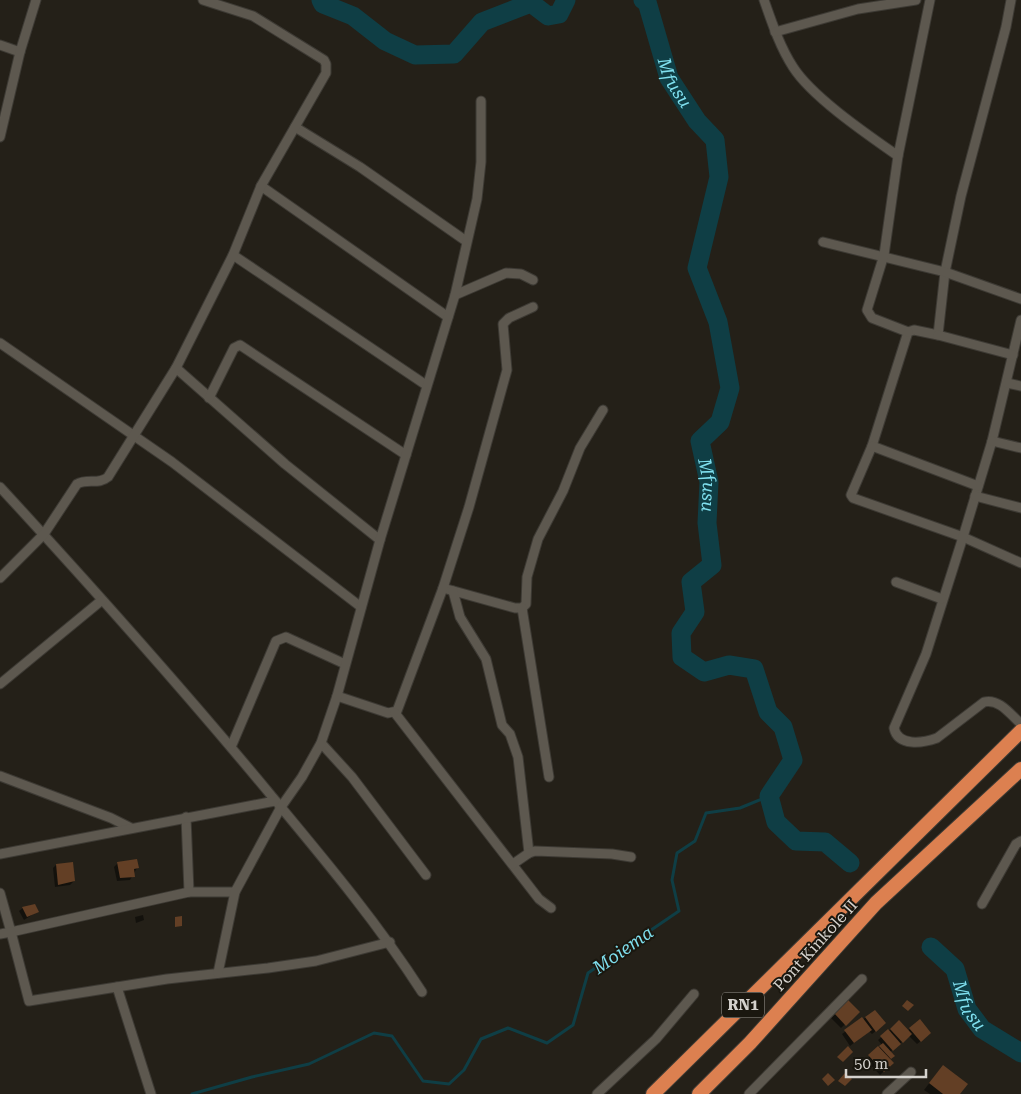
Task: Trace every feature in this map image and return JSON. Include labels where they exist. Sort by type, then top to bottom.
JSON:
[{"type":"highway","name":"Pont Kinkole II","points":[[653,1094],[1021,732]]},
{"type":"highway","name":"Pont Kinkole II","points":[[699,1094],[760,1033],[876,903],[1021,769]]},
{"type":"street","points":[[0,137],[20,52],[36,0]]},
{"type":"street","points":[[0,578],[44,534],[77,484],[83,481],[103,481],[108,478],[155,398],[176,368],[233,255],[261,186],[326,73],[324,60],[253,16],[203,0]]},
{"type":"street","points":[[764,0],[776,32],[793,68],[808,84],[867,134],[898,156]]},
{"type":"street","points":[[776,32],[858,9],[916,0]]},
{"type":"street","points":[[930,0],[898,156],[884,255],[867,310],[872,318],[908,332],[914,330],[938,335],[1013,355]]},
{"type":"street","points":[[938,335],[946,272],[961,196],[1006,28],[1011,0]]},
{"type":"street","points":[[0,45],[20,52]]},
{"type":"street","points":[[218,973],[235,892],[278,804],[302,777],[322,743],[426,385],[455,295],[466,241],[478,199],[481,162],[481,100]]},
{"type":"street","points":[[295,127],[360,167],[466,241]]},
{"type":"street","points":[[261,186],[448,317]]},
{"type":"street","points":[[823,242],[884,255],[946,272],[1021,299]]},
{"type":"street","points":[[233,255],[426,385]]},
{"type":"street","points":[[455,295],[506,273],[521,274],[532,280]]},
{"type":"street","points":[[395,713],[443,588],[469,507],[507,370],[503,324],[509,318],[533,306]]},
{"type":"street","points":[[1021,320],[992,441],[963,537],[926,654],[894,728],[896,735],[912,742],[937,738],[984,702],[990,700],[997,703],[1021,724]]},
{"type":"street","points":[[908,332],[872,446],[851,494],[852,498],[963,537],[1021,563]]},
{"type":"street","points":[[0,343],[172,462],[361,608]]},
{"type":"street","points":[[209,398],[234,348],[240,345],[406,455]]},
{"type":"street","points":[[176,368],[209,398],[380,540]]},
{"type":"street","points":[[1007,383],[1021,386]]},
{"type":"street","points":[[522,608],[526,604],[527,577],[538,539],[563,491],[580,448],[603,410]]},
{"type":"street","points":[[992,441],[1021,448]]},
{"type":"street","points":[[872,446],[978,486]]},
{"type":"street","points":[[0,487],[44,534],[231,747],[390,942],[422,992]]},
{"type":"street","points":[[975,496],[1021,508]]},
{"type":"street","points":[[896,582],[942,599]]},
{"type":"street","points":[[443,588],[522,608]]},
{"type":"street","points":[[453,591],[460,617],[486,659],[502,725],[510,734],[518,757],[529,853]]},
{"type":"street","points":[[0,684],[102,600]]},
{"type":"street","points":[[522,608],[549,777]]},
{"type":"street","points":[[231,747],[276,641],[280,637],[286,637],[345,664]]},
{"type":"street","points":[[336,696],[395,713],[539,899],[551,908]]},
{"type":"street","points":[[322,743],[352,777],[426,875]]},
{"type":"street","points":[[0,776],[112,818],[131,828]]},
{"type":"street","points":[[0,854],[186,817],[278,804]]},
{"type":"street","points":[[186,817],[189,892]]},
{"type":"street","points":[[982,904],[1016,844],[1021,841]]},
{"type":"street","points":[[513,864],[529,853],[612,854],[631,857]]},
{"type":"street","points":[[0,934],[189,892],[235,892]]},
{"type":"street","points":[[0,893],[29,1001],[117,987],[316,961],[390,942]]},
{"type":"street","points":[[749,1094],[862,979]]},
{"type":"street","points":[[117,987],[151,1094]]},
{"type":"street","points":[[597,1094],[656,1039],[694,994]]},
{"type":"street","points":[[887,1094],[911,1072]]},
{"type":"building","points":[[137,859],[139,868],[134,869],[135,877],[120,878],[117,862]]},
{"type":"building","points":[[73,862],[75,881],[58,885],[56,864]]},
{"type":"building","points":[[35,904],[39,912],[27,917],[22,907]]},
{"type":"building","points":[[182,916],[182,926],[175,927],[175,917]]},
{"type":"building","points":[[848,1000],[860,1012],[846,1026],[834,1013]]},
{"type":"building","points":[[907,1000],[914,1005],[908,1011],[902,1006]]},
{"type":"building","points":[[875,1010],[886,1023],[876,1032],[865,1017]]},
{"type":"building","points":[[862,1017],[872,1030],[854,1043],[844,1030]]},
{"type":"building","points":[[920,1019],[931,1033],[921,1042],[909,1028]]},
{"type":"building","points":[[899,1020],[912,1034],[903,1043],[890,1029]]},
{"type":"building","points":[[888,1029],[901,1044],[893,1051],[880,1036]]},
{"type":"building","points":[[883,1043],[895,1056],[891,1059],[879,1046]]},
{"type":"building","points":[[848,1046],[853,1052],[843,1062],[837,1057]]},
{"type":"building","points":[[878,1046],[894,1063],[884,1072],[868,1055]]},
{"type":"building","points":[[943,1065],[968,1084],[960,1094],[943,1094],[929,1083]]},
{"type":"building","points":[[828,1073],[835,1080],[828,1086],[822,1079]]},
{"type":"building","points":[[845,1073],[852,1079],[845,1086],[838,1081]]},
{"type":"waterway","name":"Mfusu","points":[[321,0],[323,4],[353,16],[385,41],[415,55],[454,54],[482,22],[531,3],[548,16],[559,14],[566,0]]},
{"type":"waterway","name":"Mfusu","points":[[643,0],[647,2],[669,78],[697,121],[715,140],[719,177],[697,268],[718,322],[730,388],[720,422],[700,441],[709,482],[707,523],[712,565],[691,582],[695,612],[681,633],[682,657],[704,672],[729,665],[754,669],[768,712],[783,727],[793,760],[769,796],[776,822],[796,841],[825,842],[850,863]]},
{"type":"waterway","name":"Moiema","points":[[192,1094],[252,1077],[309,1064],[374,1033],[392,1036],[423,1081],[449,1084],[464,1070],[481,1039],[508,1028],[547,1043],[573,1025],[588,973],[679,911],[672,880],[677,853],[695,841],[706,813],[740,808],[769,796]]},
{"type":"waterway","name":"Mfusu","points":[[931,947],[955,969],[967,1009],[982,1029],[1021,1053]]}]
